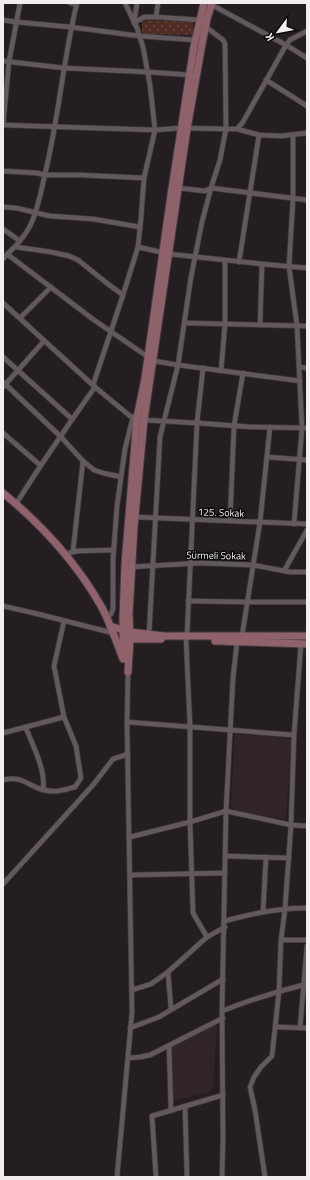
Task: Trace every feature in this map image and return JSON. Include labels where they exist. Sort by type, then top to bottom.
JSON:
[{"type":"street","points":[[20,3],[9,62],[3,125],[155,130],[184,128],[237,129],[260,135],[281,136],[307,133]]},
{"type":"street","points":[[3,258],[16,247],[24,237],[35,213],[45,175],[55,127],[70,27],[77,4],[70,3]]},
{"type":"street","points":[[16,504],[40,465],[61,437],[94,386],[138,247],[144,178],[155,130],[148,72],[140,36],[125,3]]},
{"type":"street","points":[[134,23],[137,3]]},
{"type":"street","points":[[156,16],[158,3]]},
{"type":"street","points":[[166,253],[178,188],[195,40],[200,20],[209,3]]},
{"type":"street","points":[[117,1177],[132,1012],[127,722],[128,522],[138,418],[151,359],[184,128],[206,27],[209,3]]},
{"type":"street","points":[[209,3],[307,58]]},
{"type":"street","points":[[134,23],[144,17],[156,16],[200,20]]},
{"type":"street","points":[[3,20],[140,36],[195,40]]},
{"type":"street","points":[[149,634],[160,437],[178,365],[195,256],[210,188],[220,160],[226,129],[225,44],[223,40],[206,27]]},
{"type":"street","points":[[237,129],[243,122],[286,45],[290,40],[307,31]]},
{"type":"street","points":[[3,61],[64,68],[190,75]]},
{"type":"street","points":[[266,80],[307,106]]},
{"type":"street","points":[[239,262],[249,193],[260,135]]},
{"type":"street","points":[[293,135],[293,199],[289,266],[297,326],[300,381],[305,428],[300,459],[294,524]]},
{"type":"street","points":[[3,171],[37,173],[45,175],[144,178]]},
{"type":"street","points":[[178,188],[205,191],[210,188],[307,200]]},
{"type":"street","points":[[3,207],[16,208],[50,216],[93,219],[140,227]]},
{"type":"street","points":[[3,229],[20,241]]},
{"type":"street","points":[[16,247],[51,252],[69,256],[78,260],[123,295]]},
{"type":"street","points":[[138,247],[166,253],[239,262],[307,268]]},
{"type":"street","points":[[7,254],[111,332],[151,359],[178,365],[300,381]]},
{"type":"street","points":[[221,371],[225,324],[225,260]]},
{"type":"street","points":[[260,325],[262,264]]},
{"type":"street","points":[[20,318],[50,287]]},
{"type":"street","points":[[3,304],[20,318],[44,342],[130,416],[164,421],[234,426],[305,428]]},
{"type":"street","points":[[185,323],[307,326]]},
{"type":"street","points":[[44,342],[4,384],[94,470],[121,476]]},
{"type":"street","points":[[3,357],[72,419]]},
{"type":"street","points":[[203,368],[197,423],[186,638],[190,726],[190,822],[193,913],[207,937]]},
{"type":"street","points":[[299,368],[307,368]]},
{"type":"street","points":[[230,521],[234,426],[243,374]]},
{"type":"street","points":[[107,617],[111,614],[113,609],[114,550],[117,506],[125,449],[138,418]]},
{"type":"street","points":[[128,567],[135,517],[138,418]]},
{"type":"street","points":[[222,1177],[222,1011],[225,921],[225,856],[233,678],[260,522],[270,427]]},
{"type":"street","points":[[3,433],[40,465]]},
{"type":"street","points":[[267,457],[307,460]]},
{"type":"street","points":[[73,551],[83,460]]},
{"type":"street","points":[[3,493],[56,543],[82,576],[107,617],[128,672]]},
{"type":"street","name":"125. Sokak","points":[[135,517],[307,524]]},
{"type":"street","points":[[284,571],[307,530]]},
{"type":"street","points":[[65,554],[73,551],[114,550]]},
{"type":"street","name":"Sürmeli Sokak","points":[[128,567],[190,563],[253,565],[290,572],[307,572]]},
{"type":"street","points":[[188,601],[307,602]]},
{"type":"street","points":[[3,606],[113,633],[127,635],[239,639],[304,644],[294,735],[289,858],[281,940],[276,1027],[272,1056],[261,1067],[254,1077],[250,1087],[265,1177]]},
{"type":"street","points":[[3,780],[17,778],[43,790],[58,792],[75,787],[81,778],[76,746],[64,717],[54,666],[64,621]]},
{"type":"street","points":[[113,633],[127,635],[149,634],[186,638]]},
{"type":"street","points":[[239,639],[307,636]]},
{"type":"street","points":[[3,734],[64,717]]},
{"type":"street","points":[[127,722],[294,735]]},
{"type":"street","points":[[26,728],[42,770],[44,783],[43,790]]},
{"type":"street","points":[[3,884],[93,785],[113,759],[128,754]]},
{"type":"street","points":[[130,837],[226,812],[291,825],[307,826]]},
{"type":"street","points":[[225,856],[289,858]]},
{"type":"street","points":[[263,912],[266,857]]},
{"type":"street","points":[[130,875],[225,873]]},
{"type":"street","points":[[225,921],[285,908],[307,908]]},
{"type":"street","points":[[132,990],[151,984],[168,972],[207,937],[224,927]]},
{"type":"street","points":[[281,940],[307,940]]},
{"type":"street","points":[[300,1028],[305,985],[307,946]]},
{"type":"street","points":[[168,972],[171,1009]]},
{"type":"street","points":[[130,1028],[159,1017],[223,978]]},
{"type":"street","points":[[222,1011],[279,991],[305,985]]},
{"type":"street","points":[[128,1058],[150,1055],[223,1018]]},
{"type":"street","points":[[276,1027],[307,1028]]},
{"type":"street","points":[[169,1046],[171,1110]]},
{"type":"street","points":[[156,1177],[152,1116],[223,1095]]},
{"type":"street","points":[[185,1106],[187,1177]]},
{"type":"shaded area","points":[[142,20],[193,22],[193,35],[142,34]]},
{"type":"shaded area","points":[[235,734],[286,738],[291,740],[286,819],[235,812],[231,804]]},
{"type":"shaded area","points":[[215,1024],[217,1026],[212,1091],[173,1101],[172,1046]]}]
